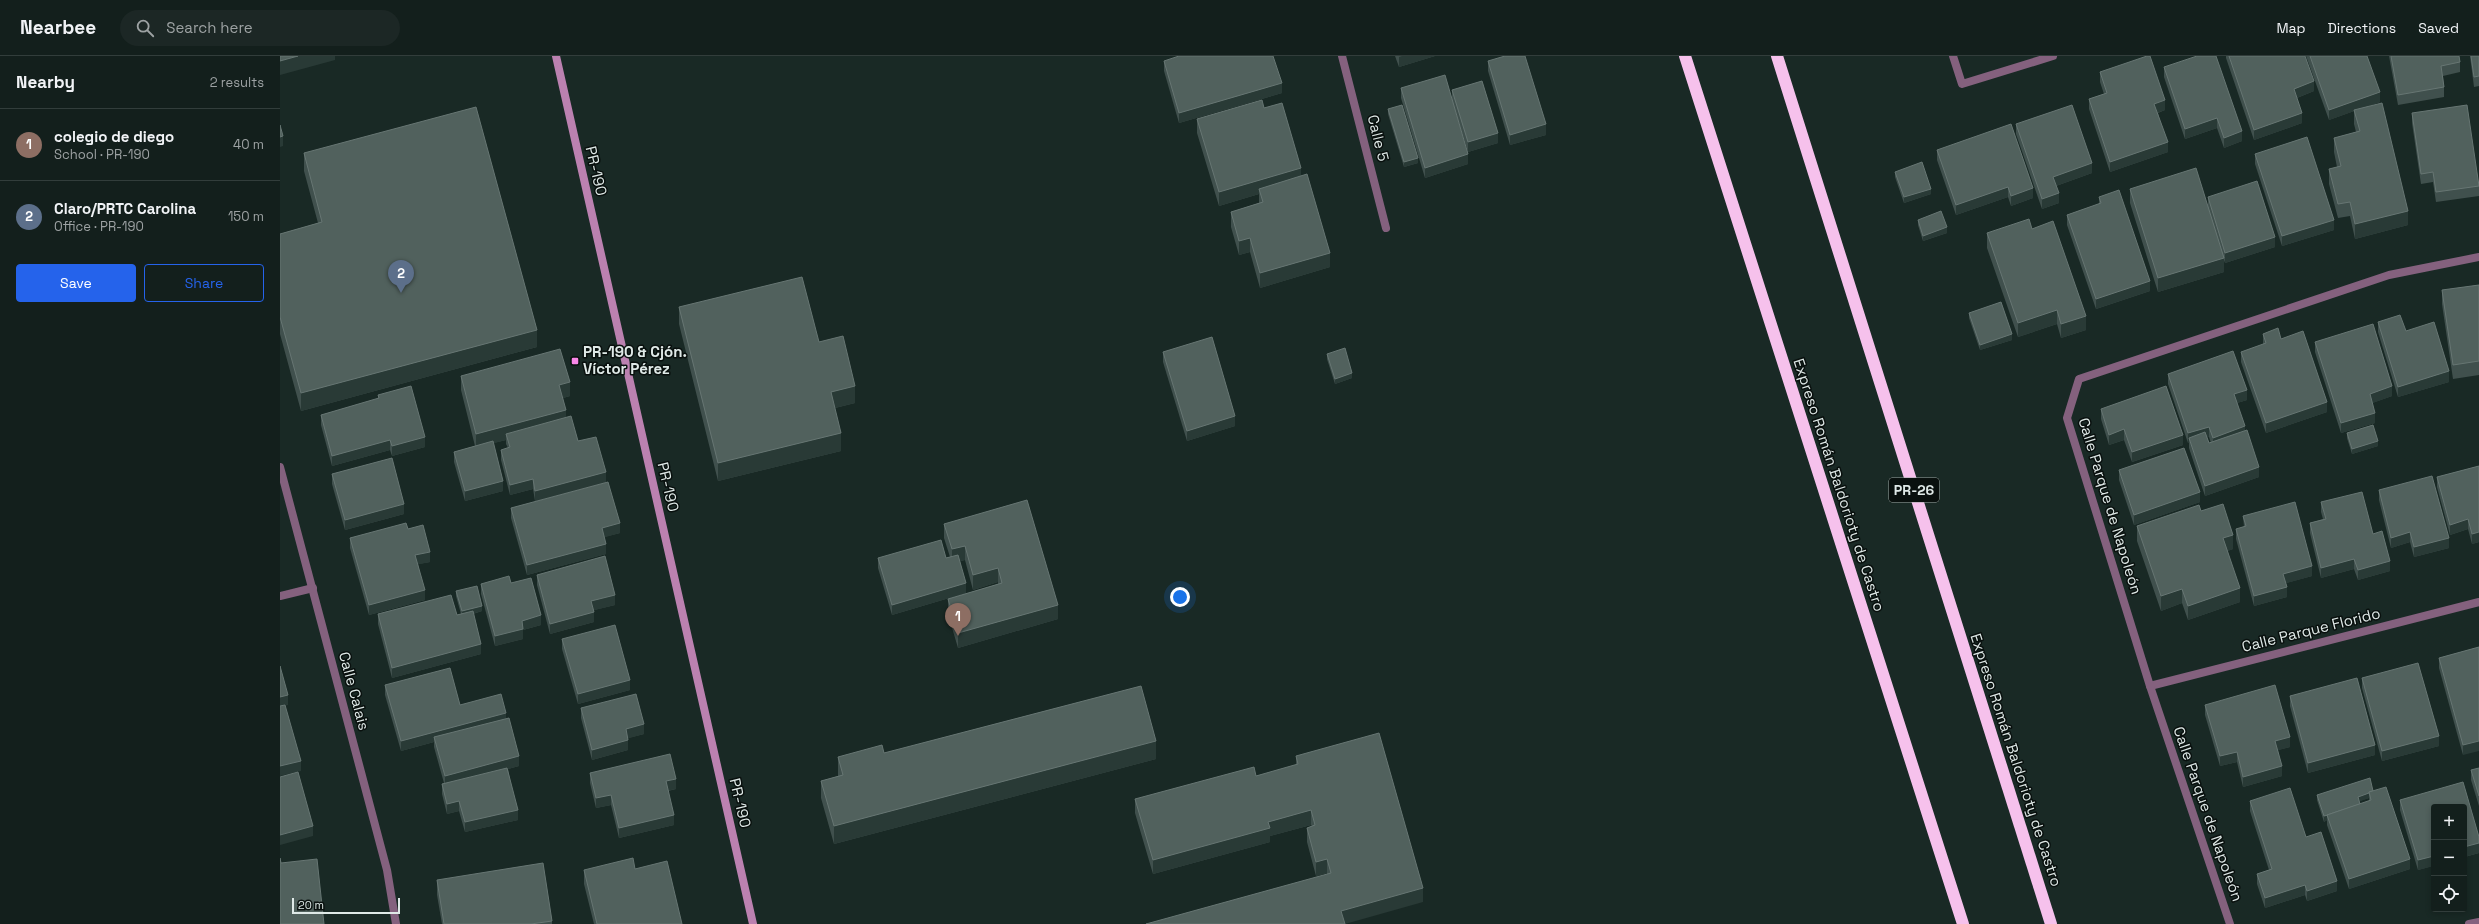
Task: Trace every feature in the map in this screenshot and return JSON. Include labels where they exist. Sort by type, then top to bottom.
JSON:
[{"type":"highway","name":"Expreso Román Baldorioty de Castro","points":[[1685,56],[1963,924]]},
{"type":"highway","name":"Expreso Román Baldorioty de Castro","points":[[1777,56],[2051,924]]},
{"type":"street","name":"PR-190","points":[[556,56],[753,924]]},
{"type":"street","name":"Calle 5","points":[[1342,56],[1386,228]]},
{"type":"street","points":[[1953,56],[1962,84],[2053,56]]},
{"type":"street","name":"Calle Parque de Napoleón","points":[[2230,924],[2150,686],[2067,418],[2079,379],[2388,275],[2479,257]]},
{"type":"street","name":"Calle Calais","points":[[280,467],[387,870],[396,924]]},
{"type":"street","points":[[280,596],[313,588]]},
{"type":"street","name":"Calle Parque Florido","points":[[2150,686],[2479,602]]},
{"type":"street","points":[[2470,924],[2479,922]]},
{"type":"building","points":[[280,56],[298,56],[280,61]]},
{"type":"building","points":[[1179,56],[1273,56],[1282,83],[1179,113],[1164,61]]},
{"type":"building","points":[[1505,56],[1525,56],[1546,124],[1510,135],[1488,61]]},
{"type":"building","points":[[2150,56],[2165,100],[2154,104],[2168,142],[2110,162],[2089,99],[2107,93],[2100,72]]},
{"type":"building","points":[[2197,56],[2216,56],[2242,131],[2224,138],[2217,118],[2185,129],[2164,67]]},
{"type":"building","points":[[2229,56],[2305,56],[2314,81],[2294,89],[2302,113],[2254,130]]},
{"type":"building","points":[[2310,56],[2367,56],[2380,92],[2329,110]]},
{"type":"building","points":[[2391,56],[2459,56],[2460,62],[2441,66],[2444,87],[2398,95]]},
{"type":"building","points":[[2471,56],[2479,56],[2479,76],[2474,77]]},
{"type":"building","points":[[1445,75],[1468,154],[1425,168],[1401,88]]},
{"type":"building","points":[[1482,81],[1498,133],[1468,142],[1452,90]]},
{"type":"building","points":[[1262,100],[1264,108],[1282,103],[1301,168],[1219,192],[1197,119]]},
{"type":"building","points":[[2382,103],[2408,211],[2355,224],[2350,202],[2338,204],[2329,169],[2341,166],[2334,138],[2360,131],[2354,110]]},
{"type":"building","points":[[1402,105],[1418,158],[1404,162],[1388,109]]},
{"type":"building","points":[[2072,105],[2092,163],[2053,177],[2059,193],[2042,199],[2016,124]]},
{"type":"building","points":[[2467,105],[2479,186],[2436,192],[2433,172],[2421,174],[2412,113]]},
{"type":"building","points":[[476,107],[537,330],[301,393],[280,317],[280,234],[322,222],[304,153]]},
{"type":"building","points":[[2011,124],[2033,188],[2011,196],[2008,187],[1956,205],[1937,150]]},
{"type":"building","points":[[280,125],[283,136],[280,137]]},
{"type":"building","points":[[2307,137],[2334,220],[2282,236],[2255,154]]},
{"type":"building","points":[[1922,162],[1931,189],[1904,197],[1895,172]]},
{"type":"building","points":[[2196,168],[2224,258],[2158,278],[2130,189]]},
{"type":"building","points":[[1307,174],[1330,253],[1260,273],[1250,238],[1239,241],[1231,212],[1263,202],[1259,189]]},
{"type":"building","points":[[2257,181],[2275,237],[2225,253],[2208,197]]},
{"type":"building","points":[[2119,190],[2150,281],[2096,299],[2067,215],[2101,203],[2099,197]]},
{"type":"building","points":[[1941,211],[1947,227],[1923,236],[1918,220]]},
{"type":"building","points":[[2029,219],[2032,229],[2053,221],[2086,316],[2061,324],[2057,310],[2018,323],[1987,233]]},
{"type":"building","points":[[802,277],[819,342],[843,336],[855,386],[831,392],[841,433],[718,463],[679,307]]},
{"type":"building","points":[[2479,285],[2479,361],[2453,365],[2442,290]]},
{"type":"building","points":[[2001,302],[2012,334],[1980,345],[1969,313]]},
{"type":"building","points":[[2400,315],[2406,331],[2434,322],[2449,371],[2398,387],[2378,322]]},
{"type":"building","points":[[2373,324],[2392,386],[2370,394],[2375,413],[2341,423],[2315,342]]},
{"type":"building","points":[[2278,328],[2281,339],[2303,331],[2327,402],[2266,423],[2241,352],[2266,343],[2263,334]]},
{"type":"building","points":[[1212,337],[1235,416],[1187,431],[1163,352]]},
{"type":"building","points":[[1345,348],[1352,373],[1335,379],[1327,354]]},
{"type":"building","points":[[560,349],[570,382],[559,385],[566,410],[476,434],[461,376]]},
{"type":"building","points":[[2233,351],[2247,390],[2234,394],[2245,426],[2213,438],[2209,427],[2188,433],[2168,374]]},
{"type":"building","points":[[411,386],[425,437],[392,446],[390,440],[332,456],[321,415],[379,398],[378,395]]},
{"type":"building","points":[[2166,386],[2183,435],[2132,452],[2124,429],[2109,435],[2101,409]]},
{"type":"building","points":[[571,416],[578,441],[596,437],[606,472],[535,491],[533,479],[510,485],[501,450],[510,447],[506,434]]},
{"type":"building","points":[[2373,425],[2378,441],[2352,449],[2347,433]]},
{"type":"building","points":[[2247,430],[2259,467],[2205,486],[2189,438],[2205,432],[2209,443]]},
{"type":"building","points":[[493,441],[503,481],[465,491],[454,452]]},
{"type":"building","points":[[2184,448],[2200,492],[2134,515],[2119,470]]},
{"type":"building","points":[[392,458],[404,504],[345,520],[332,474]]},
{"type":"building","points":[[2479,466],[2479,532],[2472,534],[2468,519],[2450,525],[2437,477]]},
{"type":"building","points":[[2432,476],[2449,538],[2414,547],[2410,532],[2391,538],[2379,490]]},
{"type":"building","points":[[608,482],[620,523],[602,528],[606,544],[527,565],[511,508]]},
{"type":"building","points":[[2362,492],[2373,534],[2382,531],[2390,561],[2358,570],[2354,559],[2321,568],[2310,523],[2326,519],[2321,502]]},
{"type":"building","points":[[1027,500],[1058,605],[958,633],[948,599],[1002,583],[998,568],[973,575],[965,546],[952,549],[944,524]]},
{"type":"building","points":[[2295,502],[2312,566],[2283,574],[2287,587],[2254,596],[2236,529],[2246,526],[2243,516]]},
{"type":"building","points":[[2223,504],[2233,535],[2223,538],[2240,588],[2188,606],[2182,589],[2161,596],[2137,526],[2199,505],[2201,511]]},
{"type":"building","points":[[406,523],[408,529],[423,525],[430,552],[415,555],[425,590],[369,605],[350,538]]},
{"type":"building","points":[[941,540],[946,558],[958,555],[966,583],[892,605],[878,558]]},
{"type":"building","points":[[605,556],[615,595],[591,601],[594,612],[550,624],[537,575]]},
{"type":"building","points":[[509,576],[511,583],[531,578],[541,615],[522,621],[523,629],[495,636],[481,584]]},
{"type":"building","points":[[477,586],[482,606],[462,611],[456,591]]},
{"type":"building","points":[[451,595],[457,615],[473,611],[481,644],[392,668],[378,614]]},
{"type":"building","points":[[615,625],[630,680],[578,694],[562,639]]},
{"type":"building","points":[[2479,647],[2479,741],[2463,745],[2439,658]]},
{"type":"building","points":[[2418,663],[2439,736],[2382,751],[2362,678]]},
{"type":"building","points":[[280,666],[288,695],[280,697]]},
{"type":"building","points":[[450,668],[460,705],[501,694],[506,713],[401,741],[385,685]]},
{"type":"building","points":[[2357,678],[2375,745],[2308,763],[2290,696]]},
{"type":"building","points":[[2275,685],[2290,737],[2275,741],[2282,766],[2243,777],[2237,752],[2220,756],[2205,705]]},
{"type":"building","points":[[1141,686],[1156,741],[834,826],[821,781],[843,775],[838,757],[882,745],[884,753]]},
{"type":"building","points":[[636,694],[644,724],[626,729],[628,740],[592,750],[581,708]]},
{"type":"building","points":[[285,705],[301,761],[280,766],[280,706]]},
{"type":"building","points":[[509,718],[519,756],[445,776],[434,737]]},
{"type":"building","points":[[1379,733],[1423,888],[1341,911],[1345,924],[1146,924],[1331,873],[1327,859],[1316,862],[1307,828],[1315,825],[1311,810],[1268,822],[1270,828],[1153,860],[1135,799],[1254,767],[1256,776],[1298,764],[1296,756]]},
{"type":"building","points":[[670,754],[676,779],[666,781],[674,815],[619,828],[611,795],[596,798],[590,773]]},
{"type":"building","points":[[507,768],[518,810],[465,822],[459,801],[447,804],[442,784]]},
{"type":"building","points":[[2479,768],[2479,796],[2471,770]]},
{"type":"building","points":[[298,772],[313,826],[280,835],[280,777]]},
{"type":"building","points":[[2370,778],[2373,791],[2358,797],[2360,804],[2324,816],[2317,795]]},
{"type":"building","points":[[2463,782],[2479,837],[2479,843],[2467,846],[2467,804],[2431,804],[2431,857],[2418,860],[2400,800]]},
{"type":"building","points":[[2386,787],[2410,859],[2349,879],[2327,815],[2371,800],[2369,792]]},
{"type":"building","points":[[2290,788],[2306,837],[2321,832],[2337,881],[2307,891],[2305,885],[2265,898],[2257,874],[2272,869],[2250,801]]},
{"type":"building","points":[[280,858],[281,863],[317,859],[324,924],[280,924]]},
{"type":"building","points":[[633,858],[635,869],[667,861],[682,924],[597,924],[584,870]]},
{"type":"building","points":[[543,863],[552,921],[531,924],[444,924],[437,880]]},
{"type":"place","name":"Claro/PRTC Carolina","points":[[401,293]]},
{"type":"place","name":"PR-190 & Cjón. Víctor Pérez","points":[[575,361]]},
{"type":"place","name":"colegio de diego","points":[[958,636]]}]
